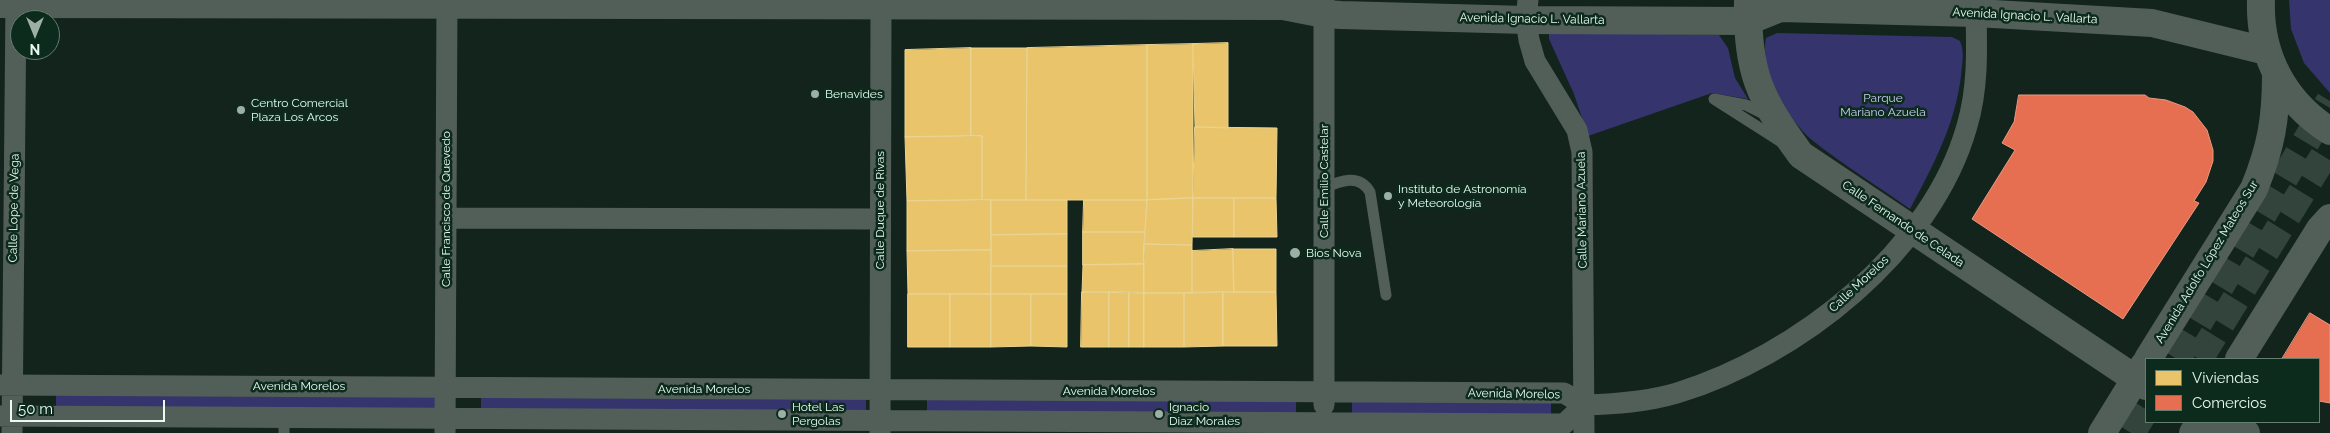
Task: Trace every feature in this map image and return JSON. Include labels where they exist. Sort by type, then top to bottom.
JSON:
[{"type":"main road","points":[[2261,0],[2260,19],[2271,63],[2293,100],[2315,121],[2330,131]]},
{"type":"main road","name":"Avenida Ignacio L. Vallarta","points":[[10,3],[569,2],[1319,5],[1527,10],[1759,7],[1976,13],[2152,23],[2271,63]]},
{"type":"main road","name":"Calle Fernando de Celada","points":[[1759,7],[1752,69],[1761,95],[1774,119],[1801,155],[1912,231],[2144,372]]},
{"type":"main road","name":"Avenida Adolfo López Mateos Sur","points":[[2152,358],[2254,190],[2266,161],[2276,113],[2271,63]]},
{"type":"main road","points":[[2240,358],[2320,229],[2330,218]]},
{"type":"main road","name":"Avenida Adolfo López Mateos Sur","points":[[2102,433],[2144,372]]},
{"type":"main road","points":[[2221,423],[2246,433]]},
{"type":"street","name":"Calle Francisco de Quevedo","points":[[445,425],[447,2]]},
{"type":"street","name":"Calle Lope de Vega","points":[[8,422],[6,385],[10,3]]},
{"type":"street","name":"Calle Duque de Rivas","points":[[880,427],[881,3]]},
{"type":"street","name":"Calle Emilio Castelar","points":[[1319,5],[1324,188],[1324,428]]},
{"type":"street","name":"Calle Mariano Azuela","points":[[1527,10],[1529,40],[1535,60],[1578,130],[1582,152],[1584,433]]},
{"type":"street","name":"Calle Morelos","points":[[1584,406],[1628,403],[1676,393],[1723,377],[1763,358],[1803,334],[1840,305],[1874,273],[1912,231],[1937,198],[1953,164],[1967,126],[1976,74],[1976,13]]},
{"type":"street","points":[[446,218],[880,219]]},
{"type":"street","name":"Avenida Morelos","points":[[6,385],[1564,393],[1584,406]]},
{"type":"street","points":[[8,422],[284,425],[1324,428],[1564,424],[1584,406]]},
{"type":"lane","points":[[1774,119],[1746,105],[1714,99],[1801,155]]},
{"type":"lane","points":[[1324,188],[1341,180],[1356,180],[1365,184],[1370,192],[1386,295]]},
{"type":"green space","points":[[2289,0],[2330,0],[2330,93],[2304,63],[2291,29]]},
{"type":"green space","points":[[1549,32],[1719,35],[1728,48],[1735,78],[1748,99],[1712,93],[1588,136],[1574,94],[1549,39]]},
{"type":"green space","name":"Parque Mariano Azuela","points":[[1777,33],[1952,37],[1960,41],[1962,50],[1961,76],[1954,111],[1935,161],[1910,209],[1812,140],[1794,120],[1777,93],[1767,64],[1766,38]]},
{"type":"green space","points":[[56,392],[436,394],[436,412],[56,410]]},
{"type":"green space","points":[[866,393],[866,411],[481,412],[481,394]]},
{"type":"green space","points":[[927,396],[1296,397],[1296,414],[927,413]]},
{"type":"green space","points":[[1551,400],[1551,414],[1352,414],[1352,401]]},
{"type":"building: Viviendas","points":[[1228,43],[1228,128],[1195,127],[1193,44]]},
{"type":"building: Viviendas","points":[[1193,44],[1193,198],[1147,200],[1147,45]]},
{"type":"building: Viviendas","points":[[1147,45],[1147,200],[1026,200],[1027,48]]},
{"type":"building: Viviendas","points":[[971,48],[971,136],[905,137],[905,50]]},
{"type":"building: Viviendas","points":[[971,48],[1027,48],[1026,200],[982,200],[982,136],[971,136]]},
{"type":"building: Viviendas","points":[[1195,127],[1277,128],[1276,198],[1193,198]]},
{"type":"building: Viviendas","points":[[982,136],[982,200],[907,201],[905,137]]},
{"type":"building: Viviendas","points":[[1193,198],[1234,198],[1234,237],[1193,237]]},
{"type":"building: Viviendas","points":[[1193,198],[1192,245],[1144,244],[1147,200]]},
{"type":"building: Viviendas","points":[[1234,198],[1276,198],[1277,237],[1234,237]]},
{"type":"building: Viviendas","points":[[991,200],[1067,200],[1067,234],[991,235]]},
{"type":"building: Viviendas","points":[[991,200],[991,250],[907,251],[907,201]]},
{"type":"building: Viviendas","points":[[1084,200],[1147,200],[1145,232],[1083,232]]},
{"type":"building: Viviendas","points":[[1083,232],[1145,232],[1144,264],[1083,265]]},
{"type":"building: Viviendas","points":[[1067,234],[1067,266],[991,266],[991,235]]},
{"type":"building: Viviendas","points":[[1144,244],[1192,245],[1192,293],[1144,293]]},
{"type":"building: Viviendas","points":[[1233,249],[1234,292],[1192,293],[1192,251]]},
{"type":"building: Viviendas","points":[[1233,249],[1276,249],[1276,292],[1234,292]]},
{"type":"building: Viviendas","points":[[991,250],[991,294],[908,294],[907,251]]},
{"type":"building: Viviendas","points":[[1144,264],[1144,293],[1082,292],[1083,265]]},
{"type":"building: Viviendas","points":[[991,266],[1067,266],[1067,294],[991,294]]},
{"type":"building: Viviendas","points":[[1082,292],[1109,292],[1109,347],[1081,347]]},
{"type":"building: Viviendas","points":[[1109,292],[1129,292],[1129,347],[1109,347]]},
{"type":"building: Viviendas","points":[[1129,292],[1144,293],[1144,347],[1129,347]]},
{"type":"building: Viviendas","points":[[1223,292],[1276,292],[1277,346],[1223,346]]},
{"type":"building: Viviendas","points":[[1223,292],[1223,346],[1184,347],[1184,293]]},
{"type":"building: Viviendas","points":[[1144,293],[1184,293],[1184,347],[1144,347]]},
{"type":"building: Viviendas","points":[[908,294],[950,294],[950,347],[908,347]]},
{"type":"building: Viviendas","points":[[950,294],[991,294],[991,347],[950,347]]},
{"type":"building: Viviendas","points":[[991,294],[1031,294],[1031,346],[991,347]]},
{"type":"building: Viviendas","points":[[1031,294],[1067,294],[1067,347],[1031,346]]},
{"type":"building: Comercios","points":[[2019,95],[2145,95],[2149,98],[2166,100],[2185,107],[2193,112],[2207,130],[2213,150],[2213,161],[2206,182],[2194,201],[2199,203],[2123,319],[1972,219],[2015,150],[2002,143],[2014,122]]},
{"type":"building: Comercios","points":[[2310,313],[2330,325],[2330,403],[2320,401],[2320,358],[2283,358]]},
{"type":"tunnel","points":[[2178,358],[2330,101]]},
{"type":"tunnel","points":[[2200,358],[2330,146]]},
{"type":"tunnel","points":[[2131,433],[2145,411]]},
{"type":"place","name":"Benavides","points":[[815,94]]},
{"type":"place","name":"Centro Comercial Plaza Los Arcos","points":[[241,110]]},
{"type":"place","name":"Instituto de Astronomía y Meteorología","points":[[1388,196]]},
{"type":"place","name":"Bios Nova","points":[[1295,253]]},
{"type":"place","name":"Hotel Las Pergolas","points":[[782,414]]},
{"type":"place","name":"Ignacio Diaz Morales","points":[[1159,414]]}]
